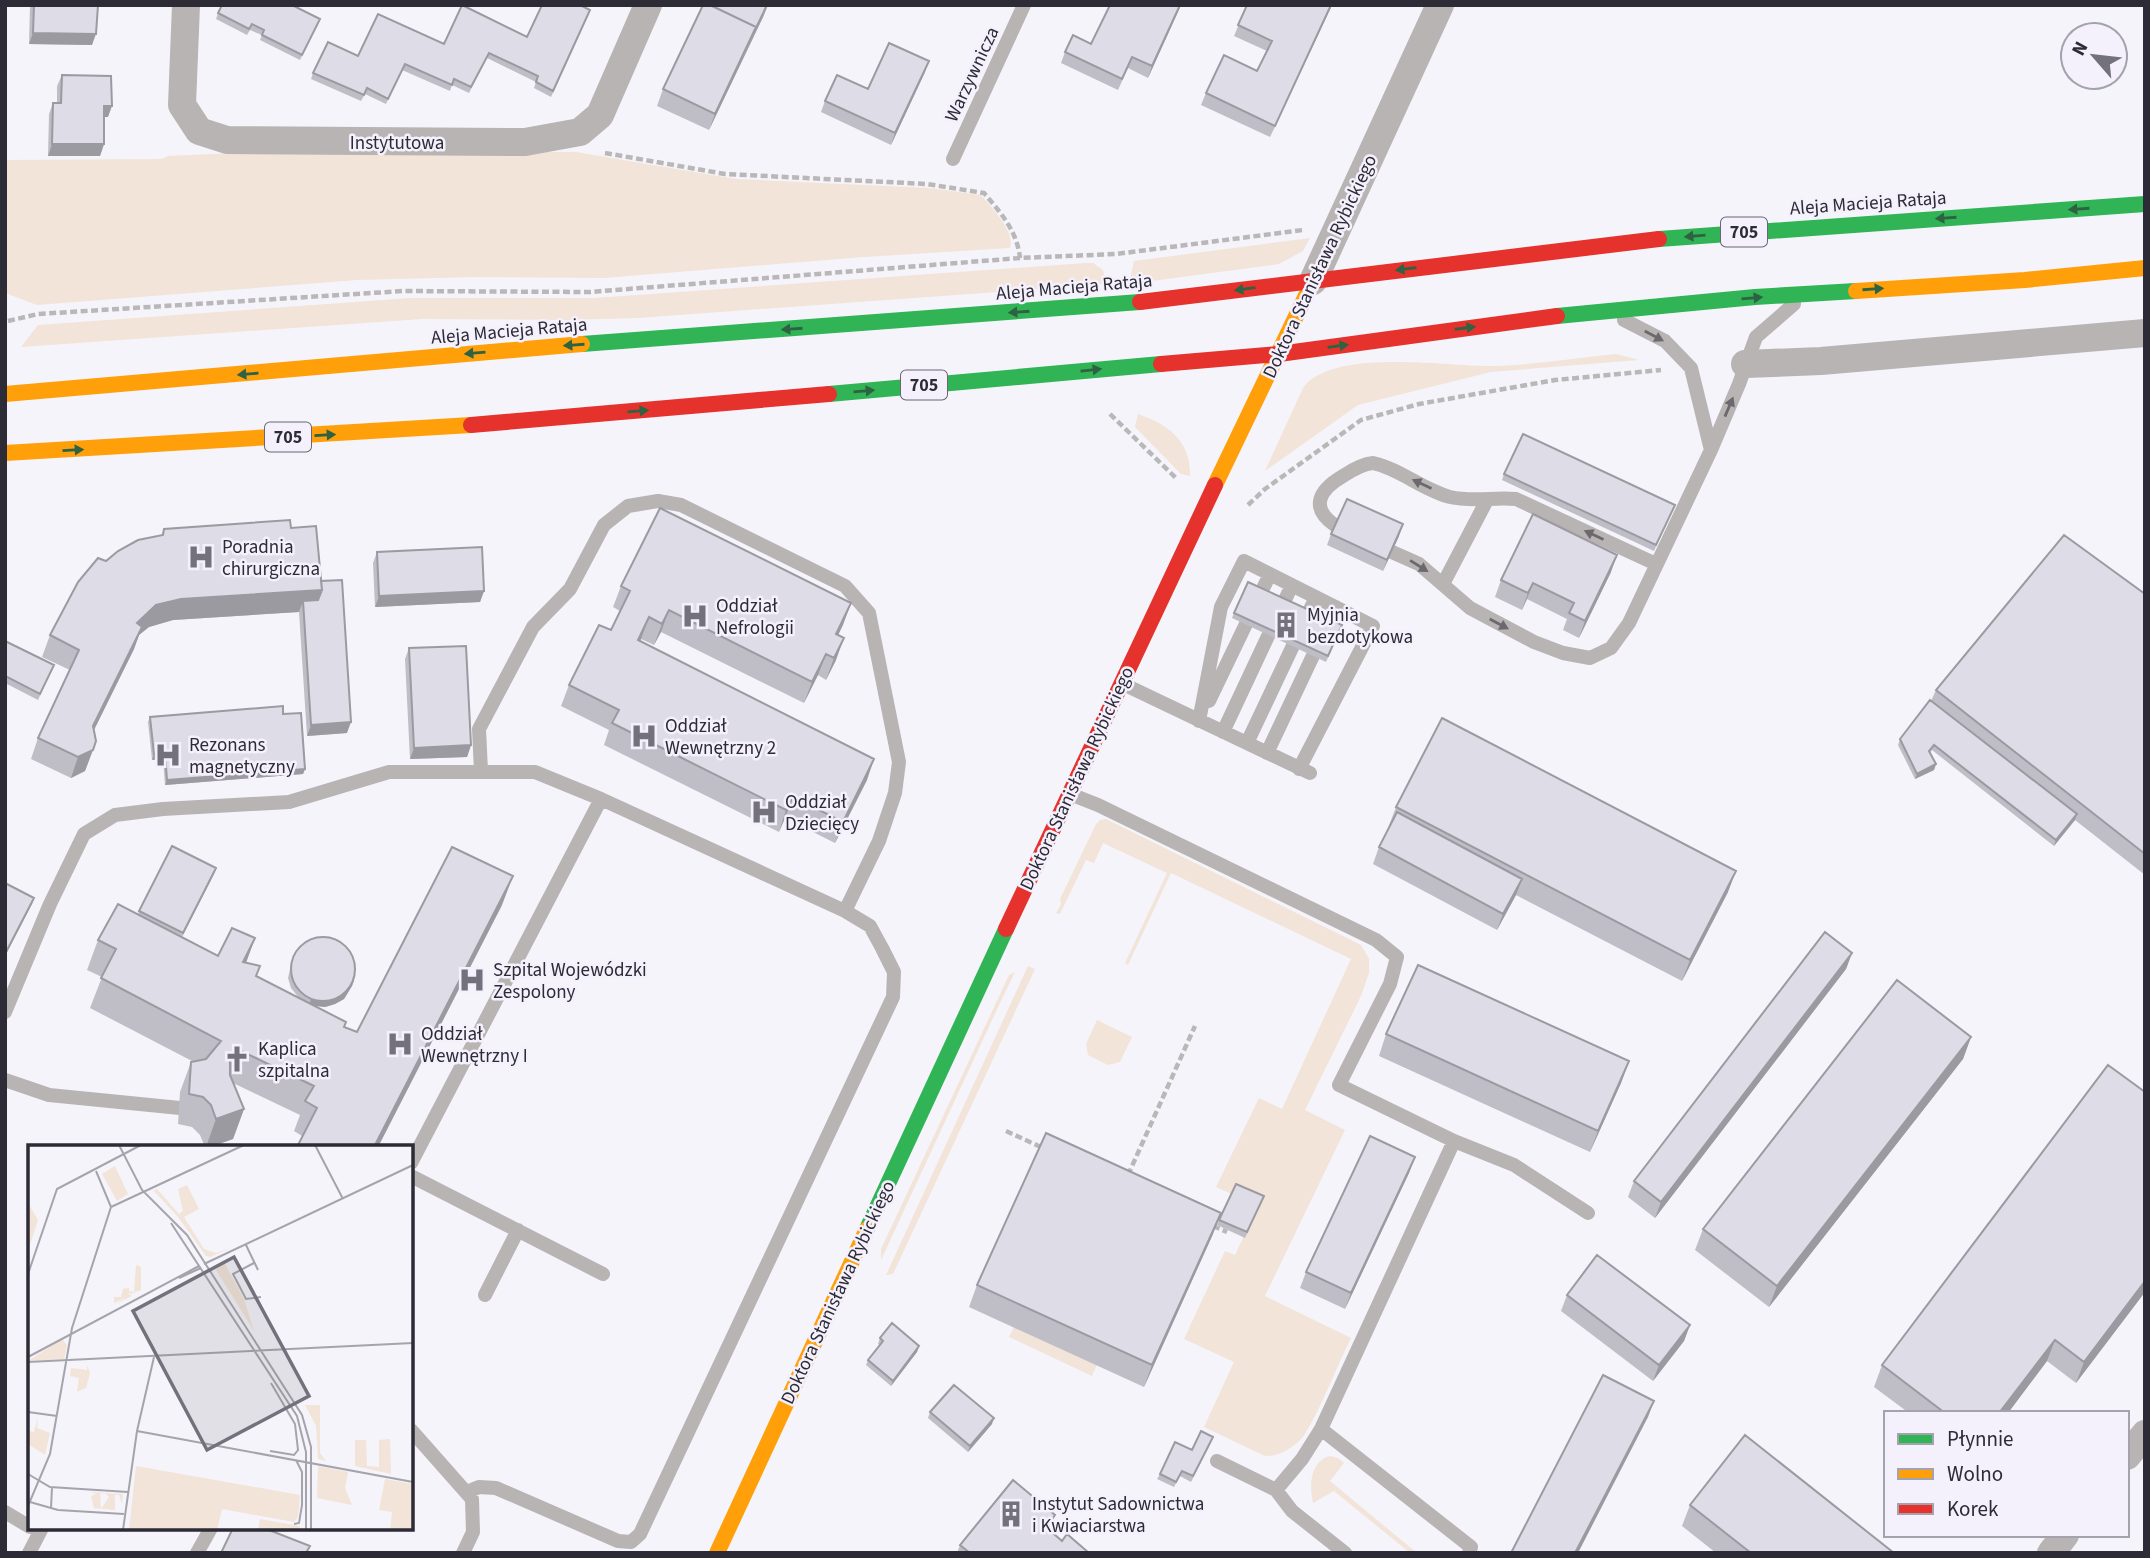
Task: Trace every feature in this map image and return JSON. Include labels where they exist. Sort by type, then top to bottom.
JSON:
[{"type":"main road","name":"Aleja Macieja Rataja","points":[[5,394],[543,347],[1121,304],[1670,238],[2145,204]]},
{"type":"main road","name":"705","points":[[5,453],[570,417],[1279,354],[1521,320],[1805,294],[2145,268]]},
{"type":"main road","name":"Doktora Stanisława Rybickiego","points":[[717,1553],[1120,683],[1313,281]]},
{"type":"street","name":"Instytutowa","points":[[186,5],[182,105],[199,131],[227,140],[347,142],[525,142],[580,132],[600,115],[648,5]]},
{"type":"street","name":"Doktora Stanisława Rybickiego","points":[[1313,281],[1440,5]]},
{"type":"street","points":[[1745,364],[2145,333]]},
{"type":"street","points":[[2129,1454],[2145,1434]]},
{"type":"street","points":[[2051,1553],[2063,1537]]},
{"type":"lane","name":"Warzywnicza","points":[[953,159],[1024,5]]},
{"type":"lane","points":[[1391,552],[1419,564],[1469,608],[1534,642],[1563,653],[1590,658],[1611,648],[1629,623],[1710,450],[1756,337],[1805,294]]},
{"type":"lane","points":[[1611,313],[1665,341],[1691,368],[1710,450]]},
{"type":"lane","points":[[1336,526],[1328,521],[1322,512],[1320,498],[1323,492],[1332,482],[1367,464],[1381,465],[1448,496],[1488,500],[1516,499],[1656,564]]},
{"type":"lane","points":[[1443,584],[1488,500]]},
{"type":"lane","points":[[481,771],[479,729],[533,627],[570,589],[604,526],[628,506],[658,501],[681,505],[845,586],[869,613],[899,762],[895,793],[880,841],[845,911]]},
{"type":"lane","points":[[1120,683],[1199,721],[1305,771],[1373,626],[1244,561],[1221,607],[1199,721]]},
{"type":"lane","points":[[1199,721],[1270,574]]},
{"type":"lane","points":[[1223,732],[1292,585]]},
{"type":"lane","points":[[1247,743],[1317,597]]},
{"type":"lane","points":[[1267,753],[1336,607]]},
{"type":"lane","points":[[5,1012],[50,904],[84,834],[115,815],[163,808],[289,802],[389,772],[535,772],[601,799],[845,911],[870,926],[894,972],[893,997],[640,1534],[631,1547],[496,1488],[480,1487],[467,1492]]},
{"type":"lane","points":[[1068,794],[1098,805],[1377,940],[1397,957],[1390,984],[1339,1085],[1454,1141],[1514,1165],[1588,1213]]},
{"type":"lane","points":[[413,1159],[601,799]]},
{"type":"lane","points":[[5,1080],[49,1095],[180,1108]]},
{"type":"lane","points":[[1276,1490],[1303,1459],[1321,1429],[1454,1141]]},
{"type":"lane","points":[[413,1177],[603,1274]]},
{"type":"lane","points":[[485,1295],[518,1230]]},
{"type":"lane","points":[[1321,1429],[1471,1547],[1469,1553]]},
{"type":"lane","points":[[413,1432],[472,1499],[473,1532],[463,1553]]},
{"type":"lane","points":[[1217,1461],[1276,1490],[1292,1511],[1345,1553]]},
{"type":"lane","points":[[5,1511],[28,1524]]},
{"type":"lane","points":[[29,1553],[36,1530]]},
{"type":"lane","points":[[197,1553],[210,1530]]},
{"type":"path","points":[[572,134],[579,148],[725,174],[927,184],[984,193],[1006,220],[1018,242],[1020,258]]},
{"type":"path","points":[[8,321],[38,314],[404,291],[590,292],[1020,258],[1116,254],[1339,226]]},
{"type":"path","points":[[1244,510],[1265,489],[1361,420],[1419,404],[1555,380],[1661,370]]},
{"type":"path","points":[[1110,414],[1174,477]]},
{"type":"path","points":[[1125,1182],[1195,1026]]},
{"type":"path","points":[[1006,1131],[1049,1151]]},
{"type":"path","points":[[1127,1152],[1142,1162]]},
{"type":"path","points":[[1203,1222],[1227,1233]]},
{"type":"shaded area","points":[[258,152],[576,152],[736,179],[929,188],[981,195],[1002,220],[1011,242],[1010,248],[604,278],[357,280],[37,305],[5,293],[5,160],[162,159],[168,156]]},
{"type":"shaded area","points":[[1310,238],[1303,251],[1279,264],[1129,284],[1134,261]]},
{"type":"shaded area","points":[[1093,263],[1103,270],[1106,284],[638,318],[422,319],[21,347],[38,325],[410,298],[594,298]]},
{"type":"shaded area","points":[[1616,354],[1639,360],[1491,372],[1358,405],[1265,471],[1303,388],[1317,376],[1338,368],[1363,363],[1390,362],[1504,366]]},
{"type":"shaded area","points":[[1138,414],[1159,423],[1176,436],[1187,453],[1190,476],[1181,474],[1135,427]]},
{"type":"shaded area","points":[[1106,819],[1361,945],[1369,959],[1369,973],[1361,996],[1305,1110],[1345,1130],[1265,1296],[1351,1338],[1303,1437],[1294,1446],[1277,1454],[1265,1456],[1204,1427],[1234,1362],[1184,1339],[1225,1251],[1235,1255],[1258,1206],[1216,1187],[1259,1098],[1282,1109],[1351,959],[1171,873],[1128,965],[1125,963],[1167,873],[1103,843],[1094,863],[1086,860],[1060,914],[1056,913],[1096,824]]},
{"type":"shaded area","points":[[1028,966],[1035,969],[893,1274],[886,1275]]},
{"type":"shaded area","points":[[1015,972],[881,1260],[881,1249],[1009,975]]},
{"type":"shaded area","points":[[1097,1020],[1132,1037],[1120,1062],[1108,1065],[1088,1055],[1086,1044]]},
{"type":"shaded area","points":[[1014,1327],[1097,1365],[1092,1376],[1009,1337]]},
{"type":"shaded area","points":[[1330,1456],[1344,1463],[1330,1481],[1417,1553],[1410,1553],[1334,1491],[1313,1503],[1312,1475],[1318,1463]]},
{"type":"building","points":[[34,5],[98,5],[96,34],[33,33]]},
{"type":"building","points":[[222,5],[292,5],[320,19],[302,55],[262,35],[264,30],[252,24],[249,29],[218,13]]},
{"type":"building","points":[[462,5],[527,37],[542,5],[580,5],[590,10],[553,91],[536,82],[538,76],[489,53],[471,87],[454,79],[452,85],[405,64],[388,99],[367,88],[364,95],[313,73],[328,42],[358,56],[378,14],[444,44]]},
{"type":"building","points":[[703,5],[710,5],[756,27],[715,114],[663,89]]},
{"type":"building","points":[[710,5],[767,5],[754,32],[756,27]]},
{"type":"building","points":[[1110,5],[1180,5],[1152,66],[1132,57],[1122,79],[1065,52],[1073,35],[1091,44]]},
{"type":"building","points":[[1247,5],[1331,5],[1275,126],[1206,93],[1224,55],[1257,71],[1272,41],[1238,25]]},
{"type":"building","points":[[889,43],[929,61],[895,133],[825,101],[837,75],[868,89]]},
{"type":"building","points":[[62,75],[111,76],[112,106],[104,106],[104,144],[52,144],[53,103],[61,103]]},
{"type":"building","points":[[1523,434],[1675,505],[1656,545],[1504,474]]},
{"type":"building","points":[[1347,499],[1403,524],[1387,560],[1331,534]]},
{"type":"building","points":[[660,508],[851,603],[836,634],[844,638],[834,658],[826,654],[812,682],[669,610],[662,624],[649,617],[638,640],[874,759],[843,822],[793,797],[786,810],[612,723],[619,710],[569,685],[599,625],[611,630],[630,591],[621,586]]},
{"type":"building","points":[[1533,514],[1617,555],[1585,621],[1569,613],[1574,603],[1533,583],[1528,593],[1501,580]]},
{"type":"building","points":[[290,520],[291,528],[316,526],[322,590],[181,599],[156,605],[137,623],[142,627],[93,726],[96,741],[93,750],[78,757],[38,738],[79,650],[50,635],[78,582],[98,558],[106,561],[138,540],[163,535],[164,529]]},
{"type":"building","points":[[2064,535],[2145,594],[2145,854],[1936,690]]},
{"type":"building","points":[[482,547],[484,591],[379,596],[377,552]]},
{"type":"building","points":[[342,580],[351,722],[311,725],[303,601],[318,600],[322,590],[321,581]]},
{"type":"building","name":"Myjnia bezdotykowa","points":[[1248,582],[1342,625],[1328,656],[1234,613]]},
{"type":"building","points":[[5,641],[54,665],[40,694],[5,676]]},
{"type":"building","points":[[466,646],[471,745],[414,748],[409,648]]},
{"type":"building","points":[[1930,700],[2077,814],[2056,840],[1934,745],[1929,751],[1936,764],[1917,774],[1900,739]]},
{"type":"building","points":[[283,706],[283,714],[301,713],[305,769],[167,780],[165,753],[154,754],[150,717]]},
{"type":"building","points":[[1442,718],[1736,871],[1690,960],[1396,807]]},
{"type":"building","points":[[1397,812],[1522,879],[1503,914],[1379,847]]},
{"type":"building","points":[[172,846],[216,868],[183,933],[139,911]]},
{"type":"building","points":[[452,847],[513,876],[375,1145],[298,1145],[317,1108],[305,1101],[314,1086],[235,1048],[230,1060],[230,1075],[244,1109],[216,1119],[211,1105],[203,1097],[189,1094],[191,1062],[206,1059],[221,1041],[101,978],[116,949],[98,940],[118,904],[218,956],[232,928],[255,938],[243,962],[260,966],[256,976],[346,1022],[344,1027],[357,1032]]},
{"type":"building","points":[[5,883],[34,898],[5,954]]},
{"type":"building","points":[[1825,932],[1852,953],[1661,1202],[1634,1181]]},
{"type":"building","points":[[317,937],[329,937],[346,946],[353,957],[353,981],[346,992],[329,1001],[317,1001],[305,996],[296,987],[291,975],[291,963],[296,951],[305,942]]},
{"type":"building","points":[[1418,965],[1629,1061],[1598,1131],[1386,1034]]},
{"type":"building","points":[[1897,980],[1971,1037],[1777,1286],[1703,1229]]},
{"type":"building","points":[[2108,1065],[2145,1092],[2145,1281],[2084,1362],[2055,1340],[2001,1411],[1942,1411],[1882,1365]]},
{"type":"building","points":[[1046,1133],[1221,1213],[1152,1365],[977,1285]]},
{"type":"building","points":[[1370,1136],[1415,1157],[1351,1293],[1306,1272]]},
{"type":"building","points":[[1236,1184],[1264,1196],[1247,1232],[1219,1220]]},
{"type":"building","points":[[1597,1255],[1690,1325],[1659,1365],[1567,1295]]},
{"type":"building","points":[[892,1323],[919,1346],[893,1381],[868,1360],[883,1341],[880,1338]]},
{"type":"building","points":[[1603,1375],[1654,1401],[1575,1553],[1511,1553]]},
{"type":"building","points":[[954,1385],[994,1418],[970,1446],[930,1412]]},
{"type":"building","points":[[1201,1431],[1213,1437],[1193,1476],[1182,1471],[1176,1482],[1160,1474],[1175,1442],[1192,1450]]},
{"type":"building","points":[[1745,1435],[1894,1553],[1751,1553],[1690,1505]]},
{"type":"building","name":"Instytut Sadownictwa i Kwiaciarstwa","points":[[1013,1480],[1055,1515],[1046,1527],[1062,1541],[1067,1534],[1089,1553],[970,1553],[960,1545]]},
{"type":"building","points":[[232,1530],[269,1530],[310,1546],[306,1553],[221,1553]]},
{"type":"traffic: fast","points":[[1659,239],[2145,204]]},
{"type":"traffic: fast","points":[[1557,316],[1755,297],[1856,291]]},
{"type":"traffic: fast","points":[[582,344],[1140,302]]},
{"type":"traffic: fast","points":[[829,394],[1161,364]]},
{"type":"traffic: fast","points":[[867,1229],[1006,929]]},
{"type":"traffic: slow","points":[[1856,291],[2025,280],[2145,268]]},
{"type":"traffic: slow","points":[[1215,485],[1313,281]]},
{"type":"traffic: slow","points":[[5,394],[582,344]]},
{"type":"traffic: slow","points":[[5,453],[471,425]]},
{"type":"traffic: slow","points":[[717,1553],[867,1229]]},
{"type":"traffic: jam","points":[[1140,302],[1659,239]]},
{"type":"traffic: jam","points":[[1161,364],[1279,354],[1557,316]]},
{"type":"traffic: jam","points":[[471,425],[829,394]]},
{"type":"traffic: jam","points":[[1006,929],[1215,485]]},
{"type":"place","name":"Poradnia chirurgiczna","points":[[201,557]]},
{"type":"place","name":"Oddział Nefrologii","points":[[695,616]]},
{"type":"place","name":"Myjnia bezdotykowa","points":[[1286,625]]},
{"type":"place","name":"Oddział Wewnętrzny 2","points":[[644,736]]},
{"type":"place","name":"Rezonans magnetyczny","points":[[168,755]]},
{"type":"place","name":"Oddział Dziecięcy","points":[[764,812]]},
{"type":"place","name":"Szpital Wojewódzki Zespolony","points":[[472,980]]},
{"type":"place","name":"Oddział Wewnętrzny I","points":[[400,1044]]},
{"type":"place","name":"Kaplica szpitalna","points":[[237,1059]]},
{"type":"place","name":"Instytut Sadownictwa i Kwiaciarstwa","points":[[1011,1514]]}]
